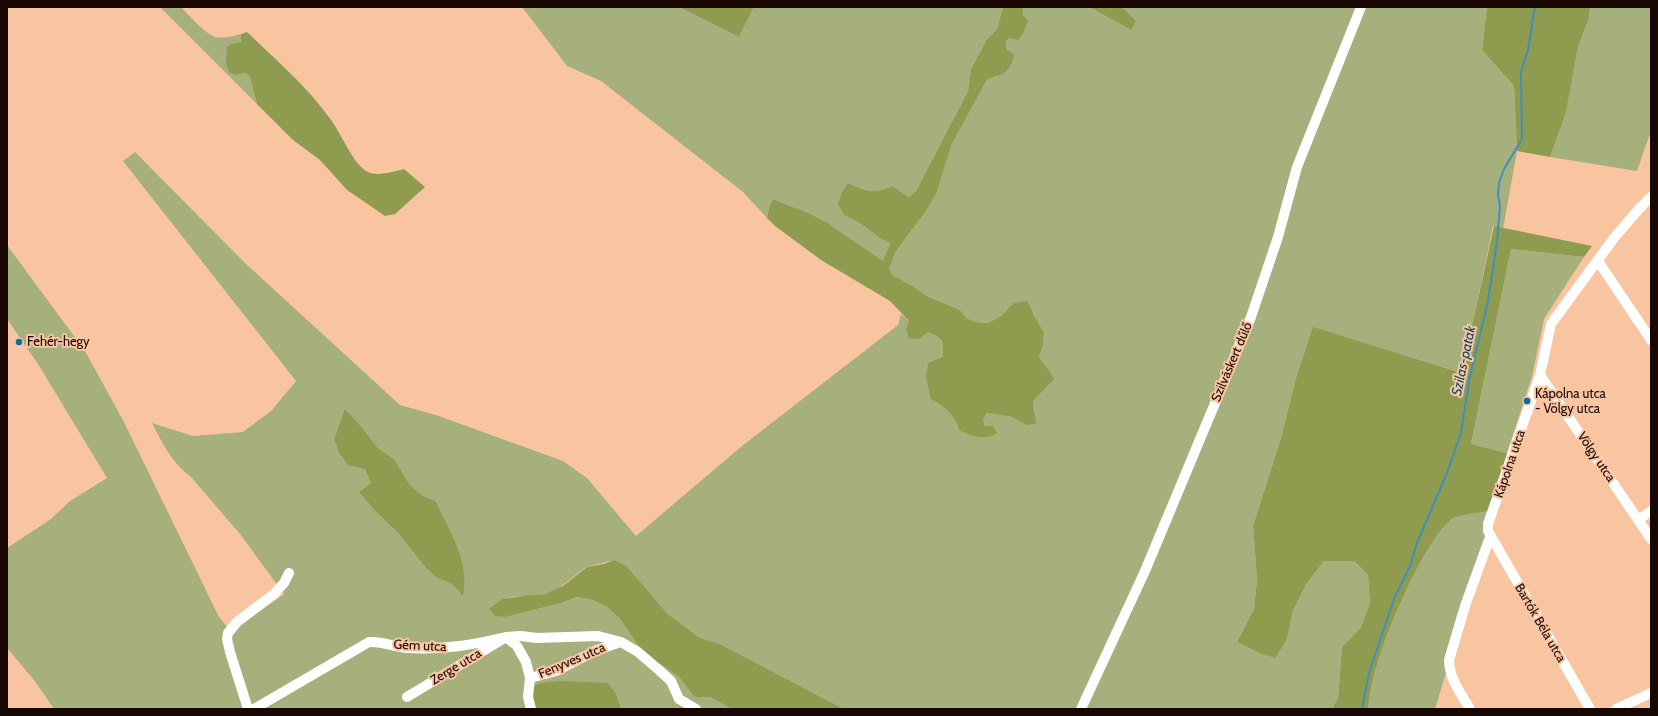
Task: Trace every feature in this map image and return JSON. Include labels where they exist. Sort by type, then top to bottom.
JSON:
[{"type":"street","name":"Szilváskert dűlő","points":[[1081,709],[1145,571],[1251,317],[1273,252],[1297,167],[1361,7]]},
{"type":"street","name":"Kápolna utca","points":[[1470,709],[1453,679],[1449,668],[1449,660],[1465,606],[1490,537],[1488,524],[1540,375],[1552,324],[1628,221],[1651,197]]},
{"type":"street","points":[[1598,261],[1651,340]]},
{"type":"street","name":"Völgy utca","points":[[1540,375],[1651,539]]},
{"type":"street","points":[[1638,520],[1651,511]]},
{"type":"street","name":"Bartók Béla utca","points":[[1490,537],[1590,709]]},
{"type":"street","points":[[248,709],[230,652],[228,633],[237,622],[274,594],[284,583],[289,573]]},
{"type":"street","name":"Fenyves utca","points":[[506,637],[521,636],[537,638],[598,636],[621,642],[638,652],[659,670],[671,681],[679,699],[696,709]]},
{"type":"street","points":[[506,637],[517,646],[526,662],[530,678]]},
{"type":"street","name":"Zerge utca","points":[[407,697],[506,637]]},
{"type":"street","name":"Gém utca","points":[[254,709],[369,642],[378,642],[406,648],[457,648],[506,637]]},
{"type":"street","name":"Fenyves utca","points":[[531,709],[528,697],[530,678],[556,671],[597,650],[621,642]]},
{"type":"street","points":[[1616,709],[1651,693]]},
{"type":"green space","points":[[160,7],[181,7],[202,28],[219,38],[241,34],[241,43],[231,44],[236,75],[246,73],[250,77],[257,104]]},
{"type":"green space","points":[[522,7],[679,7],[739,37],[754,7],[1003,7],[997,29],[987,39],[971,69],[968,91],[916,191],[909,197],[892,186],[885,189],[870,191],[848,183],[844,215],[861,224],[881,239],[890,243],[883,262],[817,219],[789,205],[773,199],[767,218],[743,192],[601,81],[567,66]]},
{"type":"green space","points":[[679,7],[754,7],[739,37]]},
{"type":"green space","points":[[1003,7],[1023,7],[1023,15],[1028,21],[1018,40],[1009,38],[1006,41],[1006,49],[1014,55],[1013,61],[1005,72],[987,79],[952,144],[936,194],[924,214],[896,251],[889,269],[892,275],[913,286],[927,296],[960,310],[966,318],[976,322],[988,323],[1001,316],[1013,303],[1027,301],[1044,332],[1043,345],[1039,357],[1054,379],[1033,401],[1036,424],[1026,425],[1012,417],[987,413],[983,420],[985,426],[993,426],[997,433],[988,437],[978,437],[959,430],[955,420],[949,412],[931,399],[926,378],[928,363],[942,357],[943,344],[940,338],[928,332],[919,339],[909,338],[906,329],[909,321],[890,301],[821,260],[775,226],[767,218],[773,199],[808,213],[827,223],[883,261],[890,243],[881,239],[861,224],[844,215],[838,204],[843,190],[848,183],[870,191],[885,189],[892,186],[909,197],[916,191],[968,91],[971,69],[987,39],[997,29]]},
{"type":"green space","points":[[1023,7],[1089,7],[1131,30],[1128,14],[1122,7],[1487,7],[1482,50],[1514,86],[1517,151],[1503,229],[1493,226],[1463,373],[1351,339],[1295,382],[1281,438],[1253,526],[1257,579],[1254,609],[1237,642],[1287,639],[1293,611],[1307,583],[1324,561],[1354,561],[1368,575],[1370,603],[1361,627],[1342,647],[1338,698],[1332,709],[844,709],[720,644],[700,638],[667,613],[642,585],[614,560],[585,568],[556,590],[544,594],[509,597],[489,608],[506,617],[561,603],[577,597],[593,600],[607,607],[620,619],[647,658],[662,665],[679,677],[695,696],[710,697],[732,709],[621,709],[616,693],[608,683],[593,683],[536,709],[54,709],[34,680],[7,648],[7,548],[51,519],[70,501],[107,478],[38,364],[7,319],[7,245],[85,351],[124,422],[219,617],[227,627],[235,629],[284,594],[240,534],[191,477],[173,459],[152,423],[193,436],[243,432],[271,411],[296,381],[123,161],[135,152],[245,263],[400,405],[436,415],[563,461],[587,478],[636,536],[742,446],[898,325],[901,314],[909,321],[938,335],[944,346],[932,399],[949,412],[955,420],[959,430],[985,426],[983,420],[987,413],[1012,417],[1026,425],[1035,412],[1033,401],[1048,369],[1039,357],[1043,345],[1044,332],[1038,325],[1034,313],[1013,303],[1001,316],[988,323],[976,322],[966,318],[960,310],[927,296],[913,286],[892,275],[889,269],[896,251],[924,214],[936,194],[952,144],[987,78],[997,77],[1006,49],[1006,41],[1023,15]],"holes":[[[345,410],[360,425],[378,448],[394,459],[410,485],[423,496],[436,501],[445,520],[462,595],[452,584],[437,578],[425,567],[398,533],[375,511],[359,492],[371,483]]]},
{"type":"green space","points":[[1089,7],[1122,7],[1136,21],[1131,30]]},
{"type":"green space","points":[[1487,7],[1590,7],[1589,18],[1578,47],[1566,112],[1550,157],[1517,151],[1514,86],[1482,50]]},
{"type":"green space","points":[[1590,7],[1651,7],[1651,131],[1637,171],[1550,157],[1566,111],[1578,47],[1589,18]]},
{"type":"green space","points":[[247,32],[312,96],[331,120],[353,156],[363,169],[377,174],[404,169],[425,187],[395,214],[385,216],[347,190],[320,160],[293,140],[257,104],[250,77],[246,73],[236,75],[229,72],[226,64],[227,47],[231,44],[241,42],[241,34]]},
{"type":"green space","points":[[1494,226],[1592,246],[1584,257],[1511,249],[1471,444],[1507,453],[1494,510],[1452,519],[1442,528],[1420,563],[1395,615],[1375,672],[1368,709],[1332,709],[1338,698],[1342,647],[1361,627],[1370,603],[1368,575],[1354,561],[1324,561],[1307,583],[1293,611],[1287,639],[1275,658],[1260,653],[1237,642],[1254,609],[1257,579],[1253,526],[1281,438],[1295,382],[1313,327],[1462,373]]},
{"type":"green space","points":[[1511,249],[1584,257],[1544,319],[1532,377],[1507,453],[1471,444]]},
{"type":"green space","points":[[345,409],[378,448],[394,459],[410,485],[423,496],[436,501],[453,536],[461,559],[464,571],[463,596],[452,584],[437,578],[425,567],[398,533],[375,511],[359,492],[371,483],[365,469],[348,465],[340,454],[334,440]]},
{"type":"green space","points":[[1494,510],[1485,546],[1435,709],[1368,709],[1375,672],[1395,615],[1430,545],[1442,528],[1452,519]]},
{"type":"green space","points":[[614,560],[627,567],[667,613],[700,638],[720,644],[844,709],[732,709],[710,697],[695,697],[679,677],[662,665],[647,658],[620,619],[607,607],[593,600],[577,597],[561,603],[506,617],[495,616],[489,608],[502,599],[545,594],[563,586],[587,567],[604,564]]},
{"type":"green space","points":[[560,681],[608,683],[616,693],[621,709],[536,709],[528,688],[542,683]]},
{"type":"waterway","name":"Szilas-patak","points":[[1362,709],[1369,673],[1394,599],[1410,566],[1417,543],[1447,473],[1461,433],[1469,381],[1488,301],[1497,242],[1500,206],[1498,195],[1499,183],[1504,169],[1522,139],[1521,72],[1528,50],[1535,7]]},
{"type":"place","name":"Fehér-hegy","points":[[19,342]]},
{"type":"place","name":"Kápolna utca - Völgy utca","points":[[1527,401]]}]
